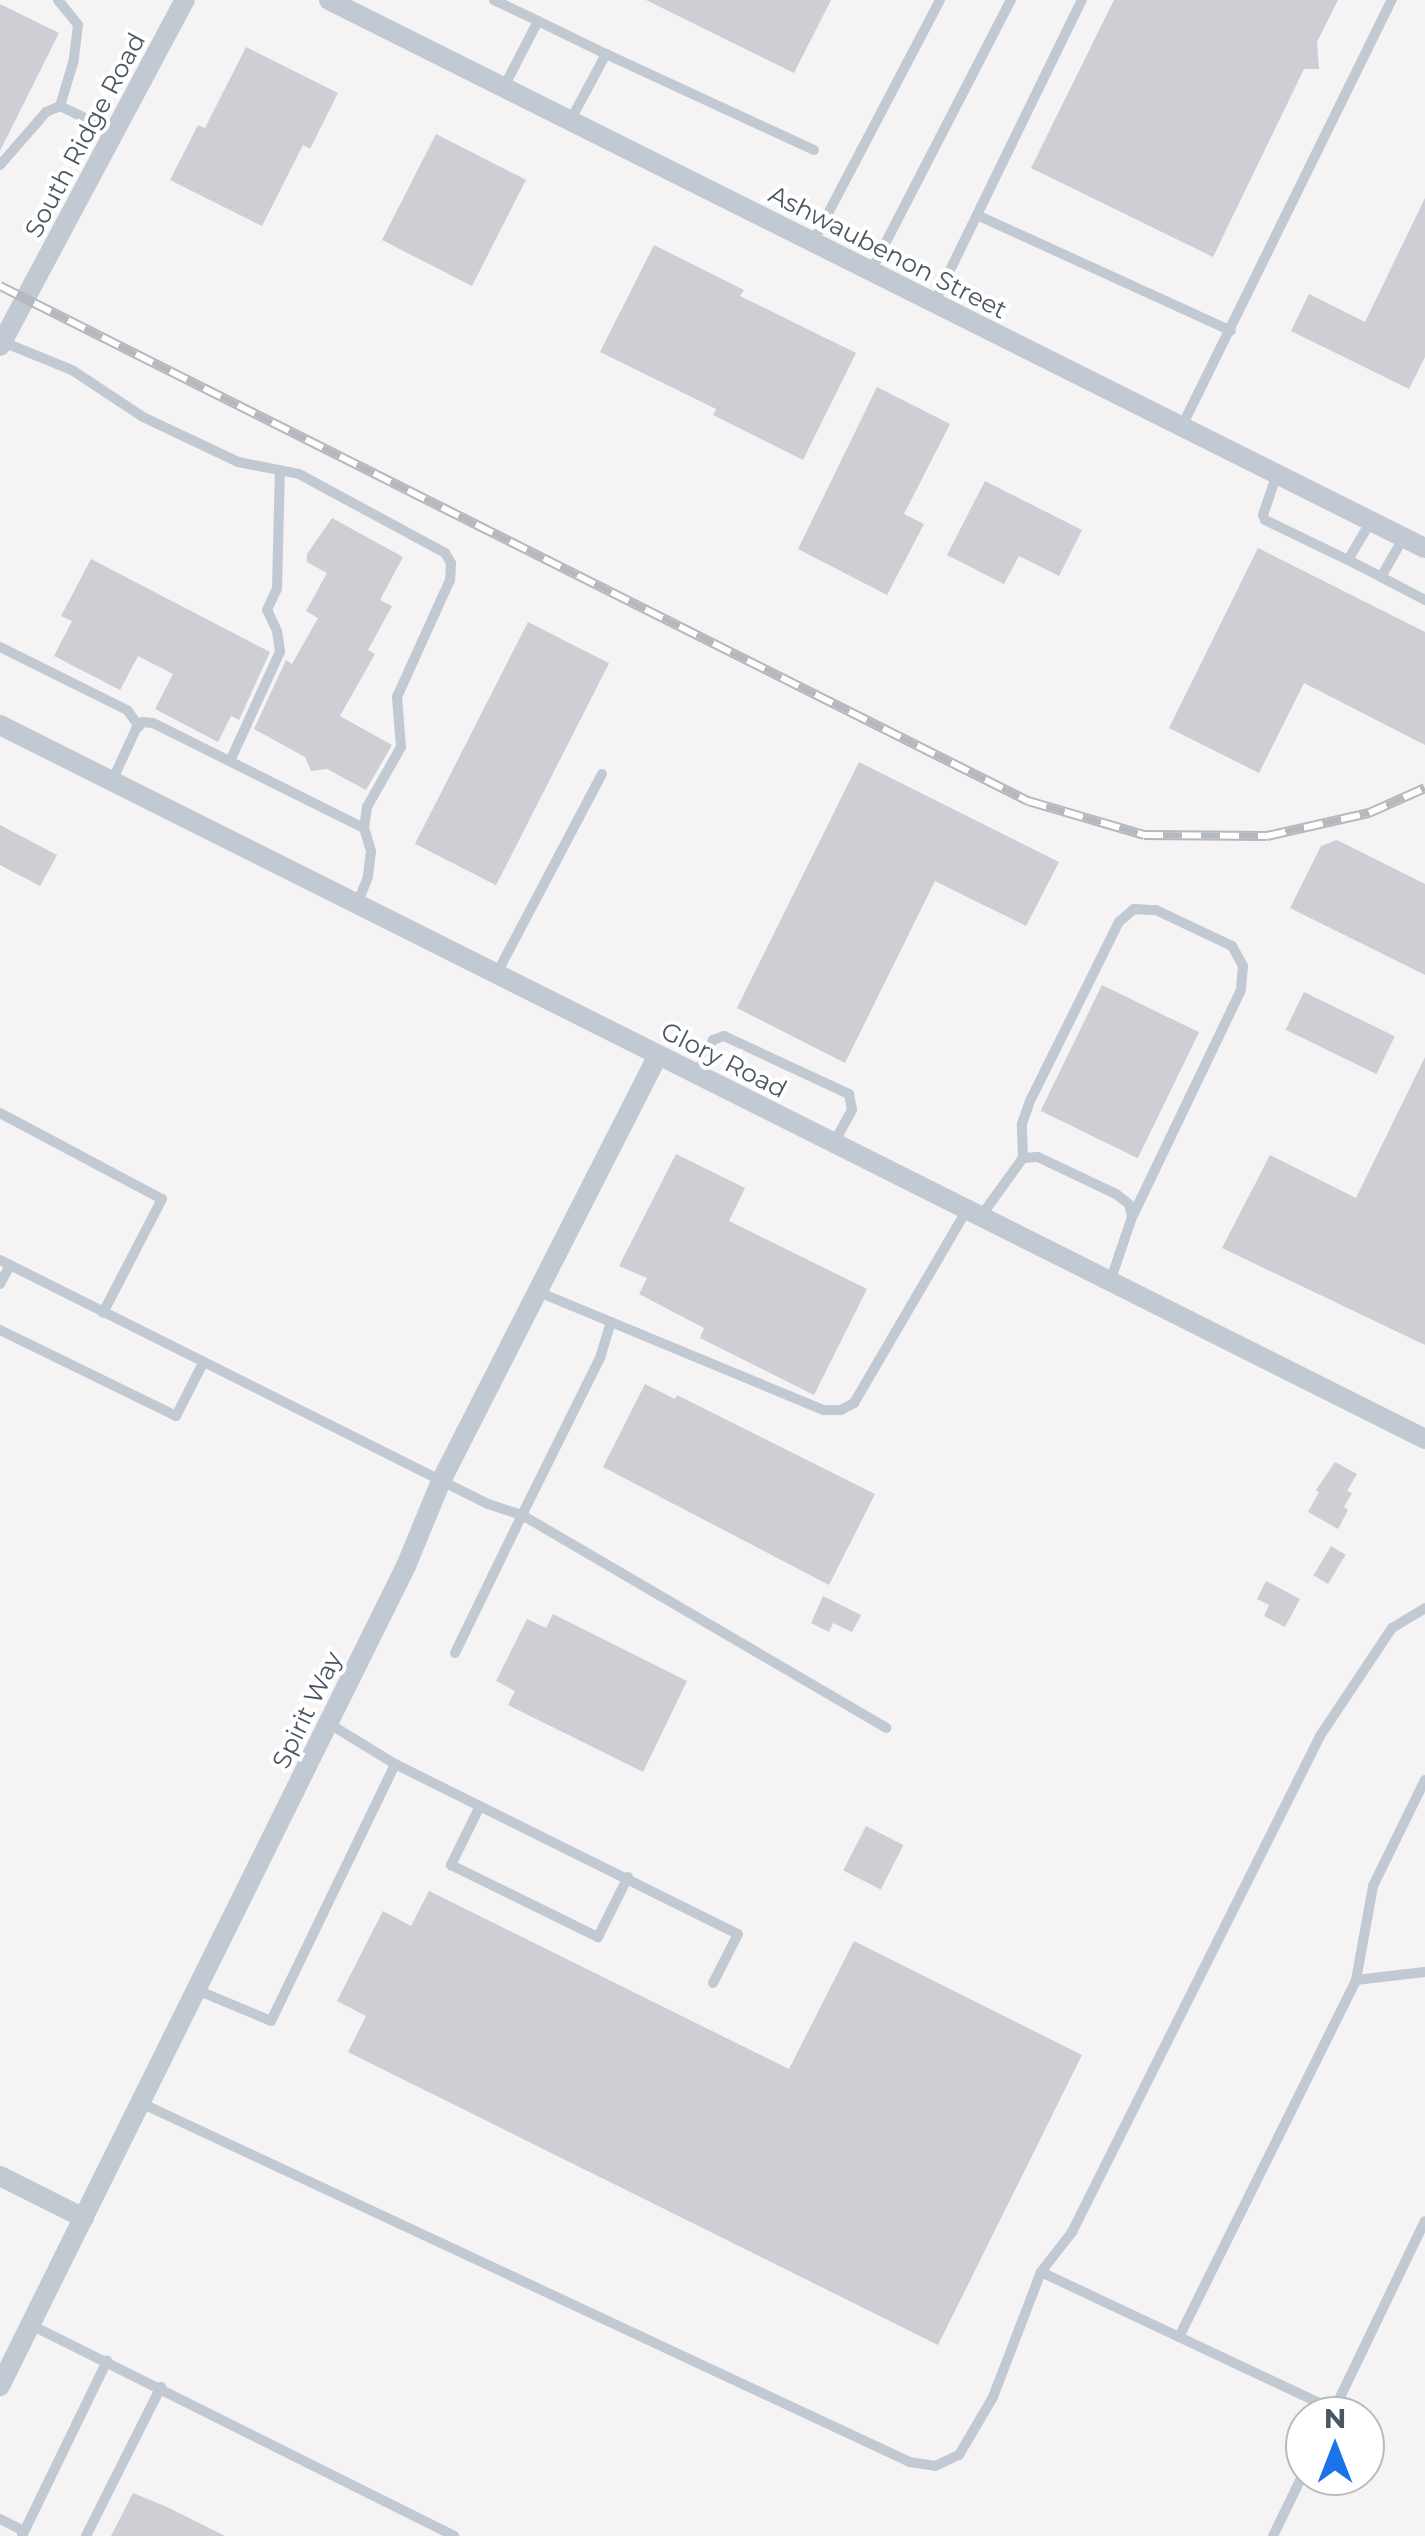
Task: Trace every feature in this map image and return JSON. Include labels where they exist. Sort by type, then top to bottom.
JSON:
[{"type":"street","name":"South Ridge Road","points":[[1,344],[186,0]]},
{"type":"street","name":"Ashwaubenon Street","points":[[330,0],[1425,548]]},
{"type":"street","name":"Glory Road","points":[[0,725],[1425,1439]]},
{"type":"street","name":"Spirit Way","points":[[0,2386],[406,1566],[441,1482],[541,1293],[658,1055]]},
{"type":"street","points":[[0,2176],[84,2218]]},
{"type":"lane","points":[[58,0],[78,25],[73,63],[60,106]]},
{"type":"lane","points":[[494,0],[814,150]]},
{"type":"lane","points":[[813,242],[940,0]]},
{"type":"lane","points":[[870,271],[1012,0]]},
{"type":"lane","points":[[934,302],[1082,0]]},
{"type":"lane","points":[[1182,426],[1392,0]]},
{"type":"lane","points":[[504,87],[538,21]]},
{"type":"lane","points":[[570,121],[606,54]]},
{"type":"lane","points":[[0,165],[46,112],[60,106],[115,132]]},
{"type":"lane","points":[[977,215],[1231,331]]},
{"type":"lane","points":[[1,344],[72,370],[144,418],[238,462],[300,474],[444,553],[450,563],[450,580],[398,697],[400,748],[367,807],[364,828],[372,851],[368,877],[356,904]]},
{"type":"lane","points":[[230,761],[280,652],[278,631],[267,610],[276,590],[280,470]]},
{"type":"lane","points":[[1277,474],[1263,515],[1266,520],[1425,600]]},
{"type":"lane","points":[[1348,560],[1371,521]]},
{"type":"lane","points":[[1381,577],[1404,538]]},
{"type":"lane","points":[[0,647],[127,710],[139,726]]},
{"type":"lane","points":[[112,781],[139,726],[154,722],[364,828]]},
{"type":"lane","points":[[496,974],[602,774]]},
{"type":"lane","points":[[541,1293],[824,1410],[841,1410],[854,1404],[974,1213],[1023,1158],[1022,1124],[1030,1101],[1119,922],[1134,909],[1156,910],[1232,946],[1244,966],[1241,990],[1132,1217],[1110,1282]]},
{"type":"lane","points":[[696,1074],[712,1040],[724,1036],[849,1094],[852,1110],[834,1143]]},
{"type":"lane","points":[[0,1113],[162,1199],[103,1313]]},
{"type":"lane","points":[[1023,1158],[1038,1157],[1116,1194],[1129,1204],[1132,1217]]},
{"type":"lane","points":[[0,1284],[5,1263],[441,1482],[522,1515],[886,1728]]},
{"type":"lane","points":[[455,1653],[600,1358],[611,1322]]},
{"type":"lane","points":[[0,1330],[176,1416],[203,1363]]},
{"type":"lane","points":[[141,2103],[910,2462],[935,2466],[960,2455],[993,2397],[1041,2272],[1072,2232],[1320,1736],[1392,1628],[1425,1608]]},
{"type":"lane","points":[[328,1723],[395,1764],[738,1934],[714,1983]]},
{"type":"lane","points":[[197,1990],[271,2021],[395,1764]]},
{"type":"lane","points":[[1179,2337],[1356,1980],[1373,1886],[1425,1780]]},
{"type":"lane","points":[[480,1806],[451,1865],[598,1936],[628,1877]]},
{"type":"lane","points":[[1356,1980],[1425,1972]]},
{"type":"lane","points":[[1341,2396],[1425,2221]]},
{"type":"lane","points":[[1041,2272],[1299,2396]]},
{"type":"lane","points":[[31,2325],[454,2536]]},
{"type":"lane","points":[[0,2519],[23,2534],[107,2361]]},
{"type":"lane","points":[[86,2536],[161,2387]]},
{"type":"lane","points":[[1273,2536],[1292,2496]]},
{"type":"building","points":[[646,0],[831,0],[794,73]]},
{"type":"building","points":[[1114,0],[1338,0],[1317,42],[1319,69],[1304,69],[1213,257],[1031,168]]},
{"type":"building","points":[[0,4],[59,33],[0,151]]},
{"type":"building","points":[[246,47],[338,93],[310,149],[303,145],[262,226],[170,180],[198,125],[205,128]]},
{"type":"building","points":[[436,134],[526,180],[472,286],[382,240]]},
{"type":"building","points":[[1425,198],[1425,357],[1409,389],[1291,331],[1309,294],[1365,322]]},
{"type":"building","points":[[654,245],[744,290],[740,296],[856,353],[803,460],[713,415],[716,409],[600,352]]},
{"type":"building","points":[[877,387],[950,424],[904,514],[924,524],[887,595],[798,549]]},
{"type":"building","points":[[985,481],[1082,530],[1059,576],[1019,556],[1004,584],[947,555]]},
{"type":"building","points":[[332,518],[403,557],[380,600],[392,606],[368,650],[375,654],[340,716],[392,745],[366,790],[327,769],[311,771],[305,757],[254,729],[286,660],[292,664],[318,618],[306,611],[327,573],[307,562],[307,554]]},
{"type":"building","points":[[1258,548],[1425,632],[1425,745],[1304,683],[1259,773],[1169,728]]},
{"type":"building","points":[[91,559],[270,652],[239,720],[231,716],[218,742],[155,709],[173,674],[138,656],[120,690],[54,656],[72,621],[61,616]]},
{"type":"building","points":[[528,622],[609,663],[496,885],[415,844]]},
{"type":"building","points":[[859,762],[1059,862],[1026,926],[935,881],[845,1063],[737,1008]]},
{"type":"building","points":[[0,825],[57,855],[40,886],[0,865]]},
{"type":"building","points":[[1337,840],[1425,884],[1425,975],[1290,908],[1321,846]]},
{"type":"building","points":[[1102,985],[1199,1032],[1138,1158],[1041,1111]]},
{"type":"building","points":[[1304,992],[1395,1036],[1376,1074],[1286,1030]]},
{"type":"building","points":[[1425,1057],[1425,1345],[1222,1248],[1270,1155],[1356,1198]]},
{"type":"building","points":[[676,1154],[745,1188],[729,1221],[867,1289],[814,1395],[700,1338],[704,1328],[639,1294],[647,1278],[619,1266]]},
{"type":"building","points":[[645,1384],[675,1399],[677,1395],[875,1494],[829,1585],[603,1467]]},
{"type":"building","points":[[1335,1462],[1357,1474],[1347,1491],[1352,1493],[1344,1507],[1348,1510],[1338,1529],[1308,1512],[1319,1492],[1316,1490]]},
{"type":"building","points":[[1331,1546],[1346,1555],[1328,1584],[1313,1575]]},
{"type":"building","points":[[1266,1581],[1300,1599],[1285,1627],[1264,1616],[1269,1605],[1257,1599]]},
{"type":"building","points":[[823,1596],[861,1615],[852,1632],[833,1623],[829,1632],[811,1623]]},
{"type":"building","points":[[553,1614],[687,1681],[643,1772],[508,1705],[515,1691],[496,1681],[527,1619],[546,1628]]},
{"type":"building","points":[[866,1826],[903,1845],[881,1890],[843,1871]]},
{"type":"building","points":[[429,1891],[789,2069],[854,1941],[1082,2055],[938,2345],[348,2052],[366,2016],[337,2001],[383,1911],[411,1926]]},
{"type":"building","points":[[133,2493],[167,2507],[225,2536],[111,2536]]},
{"type":"railway","points":[[0,286],[1028,801],[1144,835],[1267,836],[1369,813],[1425,788]]}]
